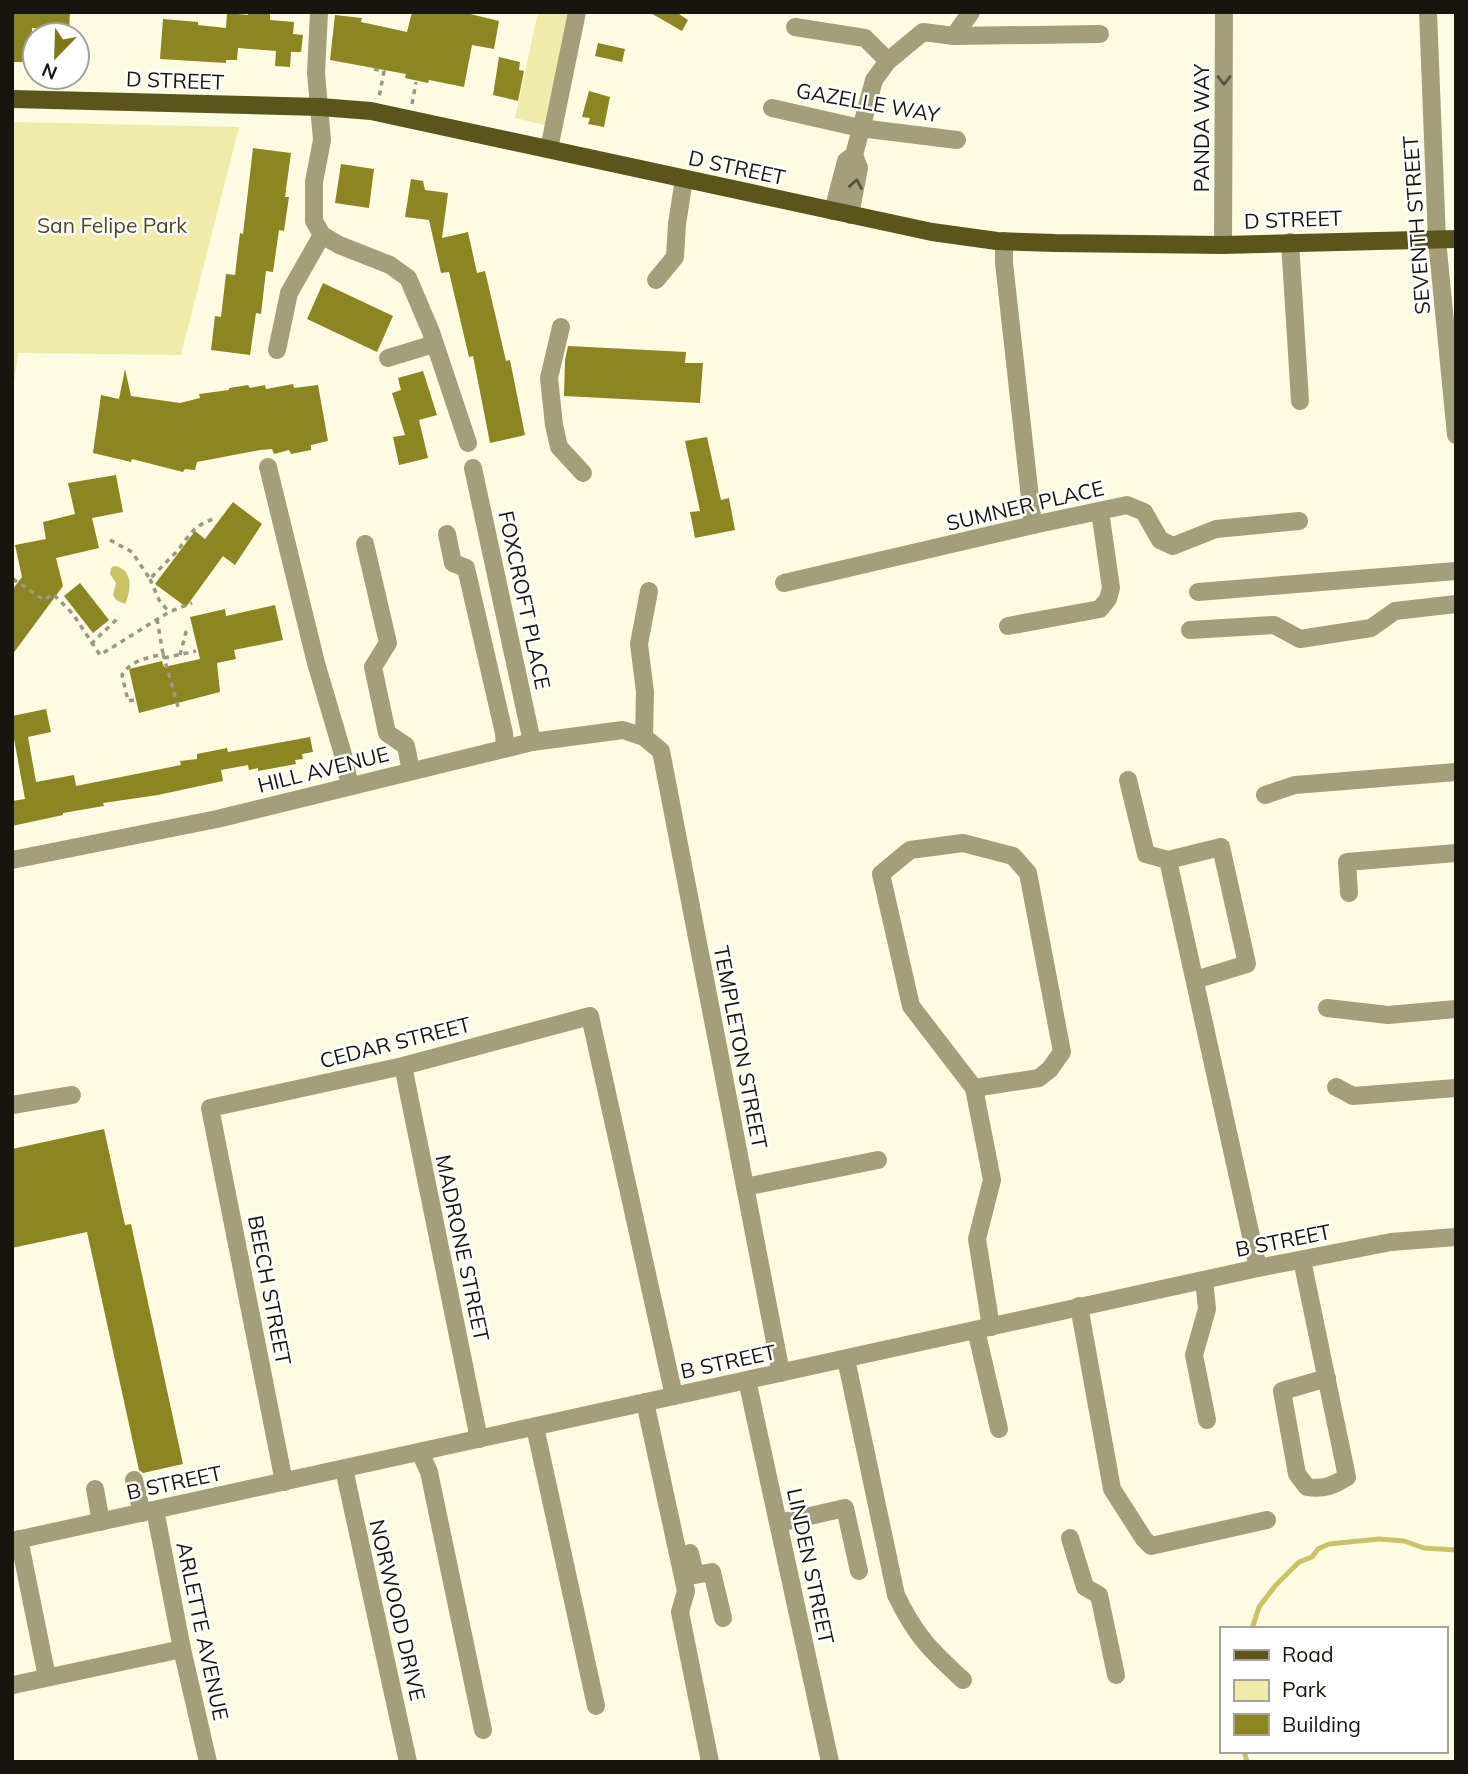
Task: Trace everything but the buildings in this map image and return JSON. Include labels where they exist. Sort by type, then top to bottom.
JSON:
[{"type":"main road","name":"D STREET","points":[[12,99],[320,107],[371,111],[932,232],[1004,242],[1223,245],[1456,239]]},
{"type":"street","points":[[319,12],[316,74],[322,140],[314,182],[314,220],[322,235],[339,245],[390,265],[408,278],[468,443]]},
{"type":"street","points":[[549,149],[577,12]]},
{"type":"street","points":[[954,36],[971,12]]},
{"type":"street","name":"PANDA WAY","points":[[1223,245],[1224,12]]},
{"type":"street","name":"SEVENTH STREET","points":[[1428,12],[1437,240],[1456,435]]},
{"type":"street","points":[[795,27],[865,38],[888,61]]},
{"type":"street","points":[[842,213],[859,168],[853,155],[874,80],[888,61],[923,32],[954,36],[1100,34]]},
{"type":"street","name":"GAZELLE WAY","points":[[772,108],[860,128],[957,141]]},
{"type":"street","points":[[656,280],[675,257],[684,179]]},
{"type":"street","points":[[277,350],[289,293],[322,235]]},
{"type":"street","points":[[1004,242],[1032,525]]},
{"type":"street","points":[[1290,242],[1300,401]]},
{"type":"street","points":[[561,327],[549,378],[554,425],[559,447],[583,473]]},
{"type":"street","points":[[388,358],[434,344]]},
{"type":"street","points":[[268,467],[316,663],[350,786]]},
{"type":"street","name":"FOXCROFT PLACE","points":[[473,468],[532,741]]},
{"type":"street","name":"SUMNER PLACE","points":[[784,583],[1032,525],[1127,506],[1144,512],[1160,540],[1173,546],[1216,529],[1299,521]]},
{"type":"street","points":[[1008,626],[1100,609],[1105,604],[1111,588],[1100,511]]},
{"type":"street","points":[[447,534],[453,563],[466,568],[504,733],[505,748]]},
{"type":"street","points":[[365,544],[388,643],[373,667],[387,733],[406,746],[411,771]]},
{"type":"street","points":[[1198,592],[1456,571]]},
{"type":"street","points":[[644,737],[645,692],[639,644],[649,592]]},
{"type":"street","points":[[1190,629],[1274,625],[1300,639],[1371,628],[1395,611],[1456,604]]},
{"type":"street","name":"HILL AVENUE","points":[[12,860],[218,819],[532,741],[623,730],[644,737]]},
{"type":"street","name":"TEMPLETON STREET","points":[[644,737],[661,751],[781,1373]]},
{"type":"street","points":[[1265,794],[1295,785],[1456,772]]},
{"type":"street","points":[[1128,780],[1146,853],[1168,860],[1221,847],[1247,964],[1195,980]]},
{"type":"street","points":[[974,1088],[1039,1078],[1050,1069],[1062,1052],[1028,873],[1013,856],[963,843],[910,850],[881,874],[911,1006],[974,1088],[992,1180],[977,1239],[984,1328],[999,1429]]},
{"type":"street","points":[[1349,893],[1347,862],[1456,853]]},
{"type":"street","points":[[1168,860],[1258,1268]]},
{"type":"street","points":[[1327,1009],[1388,1015],[1456,1009]]},
{"type":"street","name":"CEDAR STREET","points":[[210,1108],[403,1066],[590,1016],[658,1400]]},
{"type":"street","name":"MADRONE STREET","points":[[403,1066],[479,1439]]},
{"type":"street","points":[[1336,1087],[1353,1096],[1456,1088]]},
{"type":"street","points":[[12,1105],[72,1095]]},
{"type":"street","name":"BEECH STREET","points":[[210,1108],[284,1482]]},
{"type":"street","points":[[745,1187],[878,1160]]},
{"type":"street","name":"B STREET","points":[[16,1540],[1258,1268],[1391,1242],[1456,1237]]},
{"type":"street","points":[[1302,1260],[1327,1378],[1347,1476],[1333,1486],[1318,1489],[1307,1487],[1297,1474],[1282,1391],[1327,1378]]},
{"type":"street","points":[[1204,1280],[1207,1309],[1194,1355],[1207,1420]]},
{"type":"street","points":[[1079,1306],[1112,1489],[1144,1539],[1152,1546],[1267,1520]]},
{"type":"street","points":[[846,1359],[896,1595],[909,1623],[928,1648],[963,1679]]},
{"type":"street","name":"LINDEN STREET","points":[[747,1380],[830,1762]]},
{"type":"street","points":[[658,1400],[695,1575],[712,1572],[723,1618]]},
{"type":"street","points":[[658,1400],[686,1591],[680,1612],[710,1762]]},
{"type":"street","points":[[535,1427],[596,1706]]},
{"type":"street","points":[[420,1452],[429,1472],[483,1730]]},
{"type":"street","name":"NORWOOD DRIVE","points":[[344,1469],[408,1762]]},
{"type":"street","name":"ARLETTE AVENUE","points":[[134,1480],[148,1511],[208,1762]]},
{"type":"street","points":[[95,1489],[101,1522]]},
{"type":"street","points":[[779,1524],[845,1508],[859,1571]]},
{"type":"street","points":[[1070,1538],[1084,1587],[1099,1595],[1116,1675]]},
{"type":"street","points":[[16,1540],[47,1677]]},
{"type":"street","points":[[13,1685],[181,1649]]},
{"type":"path","points":[[374,69],[384,71],[380,91]]},
{"type":"path","points":[[413,99],[416,82]]},
{"type":"path","points":[[150,579],[179,548],[188,533],[199,524],[216,518]]},
{"type":"path","points":[[110,540],[132,552],[150,579],[159,600],[169,612]]},
{"type":"path","points":[[13,579],[44,600],[53,594],[73,614],[100,654],[169,612],[191,603]]},
{"type":"path","points":[[91,644],[118,615]]},
{"type":"path","points":[[157,619],[163,656],[179,710]]},
{"type":"path","points":[[180,655],[190,627]]},
{"type":"path","points":[[134,700],[128,701],[122,675],[126,669],[136,662],[196,651]]},
{"type":"green space","points":[[538,12],[580,12],[554,127],[515,118]]},
{"type":"green space","name":"San Felipe Park","points":[[12,122],[239,127],[181,355],[18,353],[12,398]]},
{"type":"shaded area","points":[[114,566],[128,575],[129,592],[125,604],[116,600],[113,595],[116,583],[110,574]]},
{"type":"waterway","points":[[1253,1627],[1259,1607],[1275,1586],[1299,1562],[1312,1557],[1318,1549],[1329,1544],[1379,1539],[1404,1541],[1424,1548],[1456,1550]]},
{"type":"waterway","points":[[1245,1753],[1247,1762]]}]
